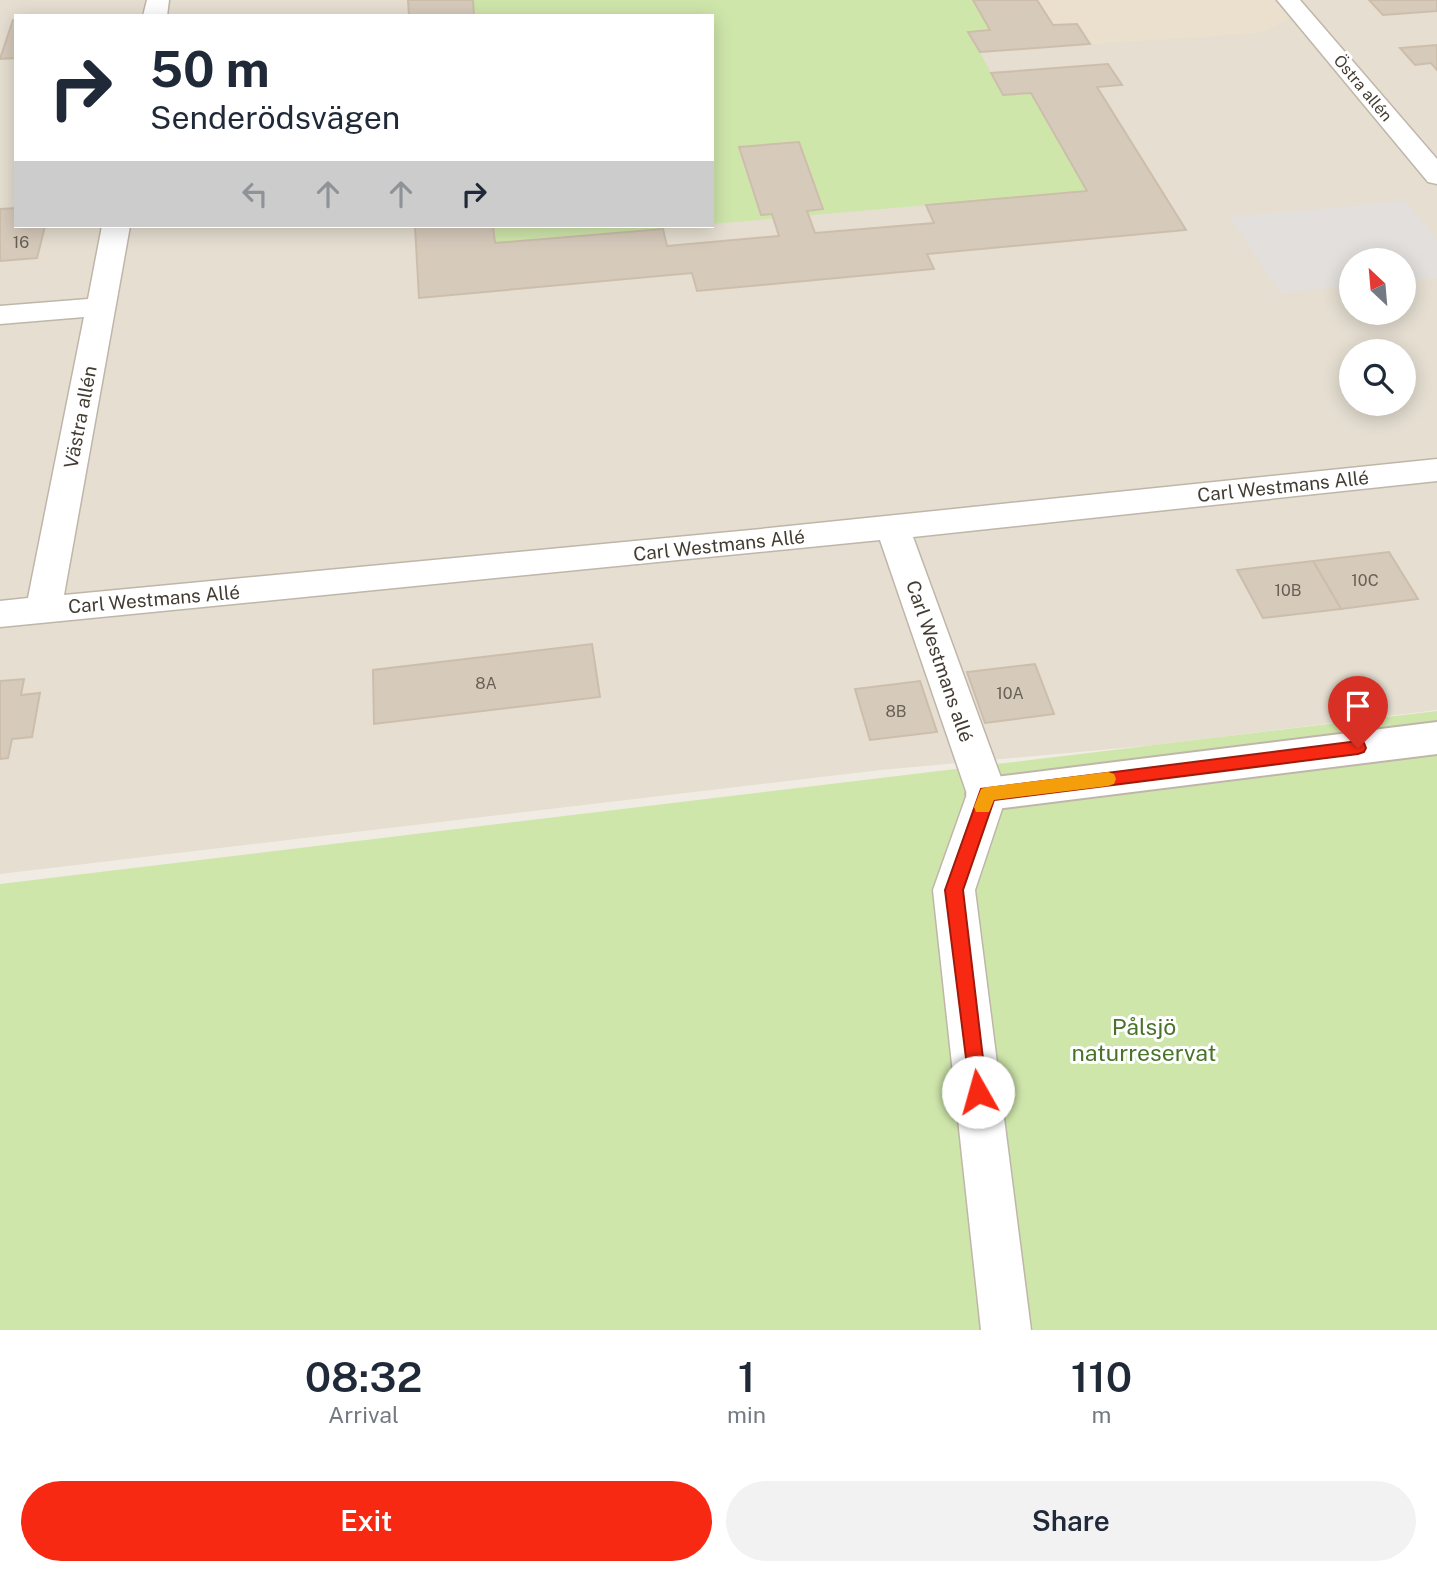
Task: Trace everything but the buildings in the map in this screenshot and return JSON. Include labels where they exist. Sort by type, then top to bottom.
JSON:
[{"type":"street","name":"Östra allén","points":[[1288,0],[1437,176]]},
{"type":"street","name":"Västra allén","points":[[44,609],[116,228]]},
{"type":"street","points":[[0,316],[101,307]]},
{"type":"street","name":"Carl Westmans Allé","points":[[0,614],[893,528],[1437,470]]},
{"type":"street","name":"Carl Westmans allé","points":[[893,528],[987,794]]},
{"type":"street","points":[[1006,1330],[954,890],[987,794],[1437,738]]},
{"type":"shaded area","points":[[0,0],[1437,0],[1437,710],[1155,745],[881,770],[0,874]]},
{"type":"shaded area","points":[[973,0],[1273,0],[1290,19],[1261,33],[980,52],[968,32],[989,30]]},
{"type":"shaded area","points":[[1406,201],[1437,240],[1437,278],[1416,280],[1416,248],[1339,248],[1339,287],[1279,292],[1229,217]]},
{"type":"green space","points":[[473,0],[973,0],[990,30],[969,32],[1003,95],[1031,93],[1087,191],[714,224],[714,14],[475,14]]},
{"type":"green space","points":[[493,228],[671,228],[495,243]]},
{"type":"green space","name":"Pålsjö naturreservat","points":[[1437,711],[1437,1330],[0,1330],[0,884]]},
{"type":"slow traffic","points":[[982,807],[987,794],[1108,779]]},
{"type":"route","points":[[978,1092],[954,890],[987,794],[1358,748]]}]
